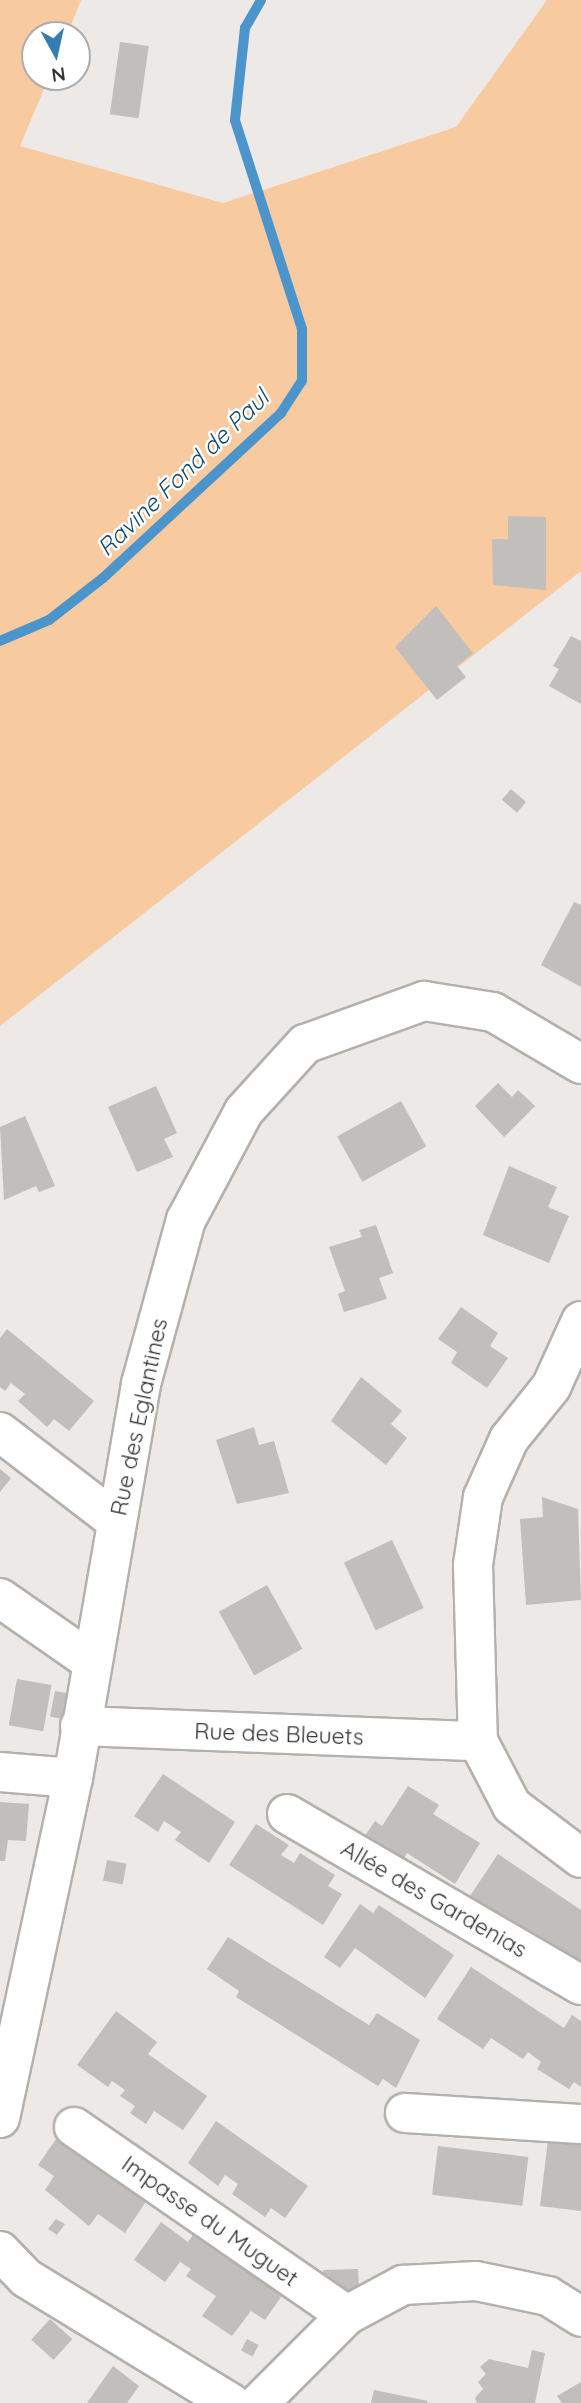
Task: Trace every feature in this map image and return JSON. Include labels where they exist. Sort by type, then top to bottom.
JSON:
[{"type":"street","name":"Rue des Eglantines","points":[[0,2118],[17,1954],[73,1778],[141,1384],[186,1220],[244,1111],[305,1044],[424,1001],[493,1012],[581,1064]]},
{"type":"street","points":[[581,1321],[551,1387],[509,1439],[483,1497],[473,1565],[478,1741],[512,1806],[581,1858]]},
{"type":"street","points":[[0,1432],[116,1521]]},
{"type":"street","points":[[0,1598],[92,1662]]},
{"type":"street","name":"Rue des Bleuets","points":[[80,1726],[478,1741]]},
{"type":"street","points":[[0,1772],[73,1778]]},
{"type":"street","name":"Allée des Gardenias","points":[[287,1814],[581,1985]]},
{"type":"street","points":[[405,2113],[581,2124]]},
{"type":"street","name":"Impasse du Muguet","points":[[74,2127],[346,2315]]},
{"type":"street","points":[[0,2251],[26,2278],[231,2403]]},
{"type":"street","points":[[259,2403],[346,2315],[402,2285],[476,2281],[548,2296],[581,2317]]},
{"type":"shaded area","points":[[0,0],[81,0],[73,21],[21,21],[21,91],[43,91],[20,146],[223,203],[456,127],[547,0],[581,0],[581,571],[0,1026]]},
{"type":"building","points":[[120,42],[149,46],[139,118],[110,114]]},
{"type":"building","points":[[508,516],[546,517],[546,590],[493,585],[492,539],[508,539]]},
{"type":"building","points":[[436,606],[473,653],[457,666],[466,677],[437,700],[395,647]]},
{"type":"building","points":[[571,636],[581,641],[581,704],[549,686],[559,669],[553,666]]},
{"type":"building","points":[[511,789],[526,802],[517,813],[502,800]]},
{"type":"building","points":[[574,902],[581,905],[581,987],[541,965]]},
{"type":"building","points":[[498,1083],[512,1097],[518,1090],[535,1106],[504,1137],[475,1106]]},
{"type":"building","points":[[156,1086],[177,1133],[164,1139],[173,1157],[137,1172],[108,1107]]},
{"type":"building","points":[[401,1101],[426,1146],[362,1182],[337,1136]]},
{"type":"building","points":[[25,1116],[55,1186],[39,1192],[36,1186],[4,1200],[0,1127]]},
{"type":"building","points":[[509,1166],[557,1187],[548,1207],[569,1216],[549,1263],[483,1235]]},
{"type":"building","points":[[376,1225],[393,1273],[379,1278],[387,1299],[344,1312],[338,1294],[345,1291],[329,1247],[362,1237],[359,1230]]},
{"type":"building","points":[[461,1307],[498,1333],[490,1346],[508,1358],[487,1388],[451,1363],[457,1352],[438,1339]]},
{"type":"building","points":[[7,1329],[94,1401],[69,1431],[54,1419],[47,1427],[18,1401],[25,1394],[11,1383],[5,1391],[0,1387],[0,1338]]},
{"type":"building","points":[[361,1377],[402,1411],[391,1424],[407,1438],[386,1465],[331,1421]]},
{"type":"building","points":[[254,1427],[259,1445],[274,1441],[289,1493],[237,1504],[216,1440]]},
{"type":"building","points":[[0,1469],[11,1478],[0,1492]]},
{"type":"building","points":[[542,1497],[578,1509],[581,1600],[526,1605],[520,1519],[543,1517]]},
{"type":"building","points":[[392,1540],[424,1608],[376,1630],[344,1562]]},
{"type":"building","points":[[267,1585],[302,1649],[254,1676],[219,1612]]},
{"type":"building","points":[[17,1679],[51,1685],[43,1731],[9,1725]]},
{"type":"building","points":[[55,1691],[70,1694],[65,1719],[50,1717]]},
{"type":"building","points":[[163,1774],[235,1822],[209,1863],[175,1840],[181,1832],[164,1821],[158,1832],[134,1816]]},
{"type":"building","points":[[408,1786],[439,1805],[433,1814],[480,1843],[455,1884],[407,1853],[399,1866],[362,1840],[375,1821],[382,1826]]},
{"type":"building","points":[[0,1802],[29,1804],[26,1841],[8,1840],[5,1861],[0,1861]]},
{"type":"building","points":[[256,1824],[289,1845],[281,1855],[294,1863],[300,1853],[335,1875],[328,1886],[342,1894],[323,1925],[229,1865]]},
{"type":"building","points":[[498,1854],[581,1910],[581,1970],[468,1899]]},
{"type":"building","points":[[107,1860],[127,1864],[123,1884],[103,1881]]},
{"type":"building","points":[[360,1904],[373,1913],[379,1905],[454,1955],[425,1998],[355,1948],[340,1968],[324,1957]]},
{"type":"building","points":[[228,1937],[369,2025],[377,2013],[420,2040],[396,2088],[383,2079],[378,2086],[236,1997],[239,1991],[207,1969]]},
{"type":"building","points":[[471,1967],[564,2028],[572,2015],[581,2021],[581,2087],[574,2082],[569,2089],[537,2069],[541,2062],[528,2052],[523,2059],[491,2038],[483,2049],[437,2019]]},
{"type":"building","points":[[116,2011],[157,2042],[148,2054],[207,2096],[183,2130],[154,2111],[146,2124],[130,2113],[135,2106],[120,2096],[125,2090],[112,2081],[108,2087],[77,2065]]},
{"type":"building","points":[[216,2121],[308,2186],[285,2218],[271,2208],[265,2217],[232,2194],[238,2184],[225,2175],[218,2186],[188,2163]]},
{"type":"building","points":[[61,2132],[151,2194],[125,2233],[98,2214],[89,2226],[45,2190],[54,2176],[38,2165]]},
{"type":"building","points":[[548,2140],[581,2144],[581,2211],[540,2206]]},
{"type":"building","points":[[438,2146],[528,2157],[522,2206],[432,2195]]},
{"type":"building","points":[[56,2219],[65,2224],[57,2235],[48,2229]]},
{"type":"building","points":[[161,2222],[188,2242],[201,2223],[290,2284],[265,2320],[251,2311],[232,2336],[202,2316],[216,2296],[186,2276],[191,2269],[180,2262],[165,2282],[134,2260]]},
{"type":"building","points":[[358,2269],[359,2288],[324,2294],[323,2270]]},
{"type":"building","points":[[50,2319],[72,2339],[54,2360],[31,2340]]},
{"type":"building","points":[[247,2339],[259,2345],[253,2356],[241,2351]]},
{"type":"building","points":[[532,2350],[545,2353],[535,2403],[477,2403],[475,2398],[483,2389],[478,2382],[486,2374],[480,2367],[489,2359],[528,2368]]},
{"type":"building","points":[[113,2366],[139,2386],[127,2403],[87,2403]]},
{"type":"building","points":[[581,2382],[581,2403],[562,2403],[557,2396]]},
{"type":"building","points":[[374,2390],[428,2401],[371,2403]]},
{"type":"waterway","name":"Ravine Fond de Paul","points":[[0,641],[49,620],[103,578],[281,413],[302,381],[302,329],[235,120],[245,28],[261,0]]}]
